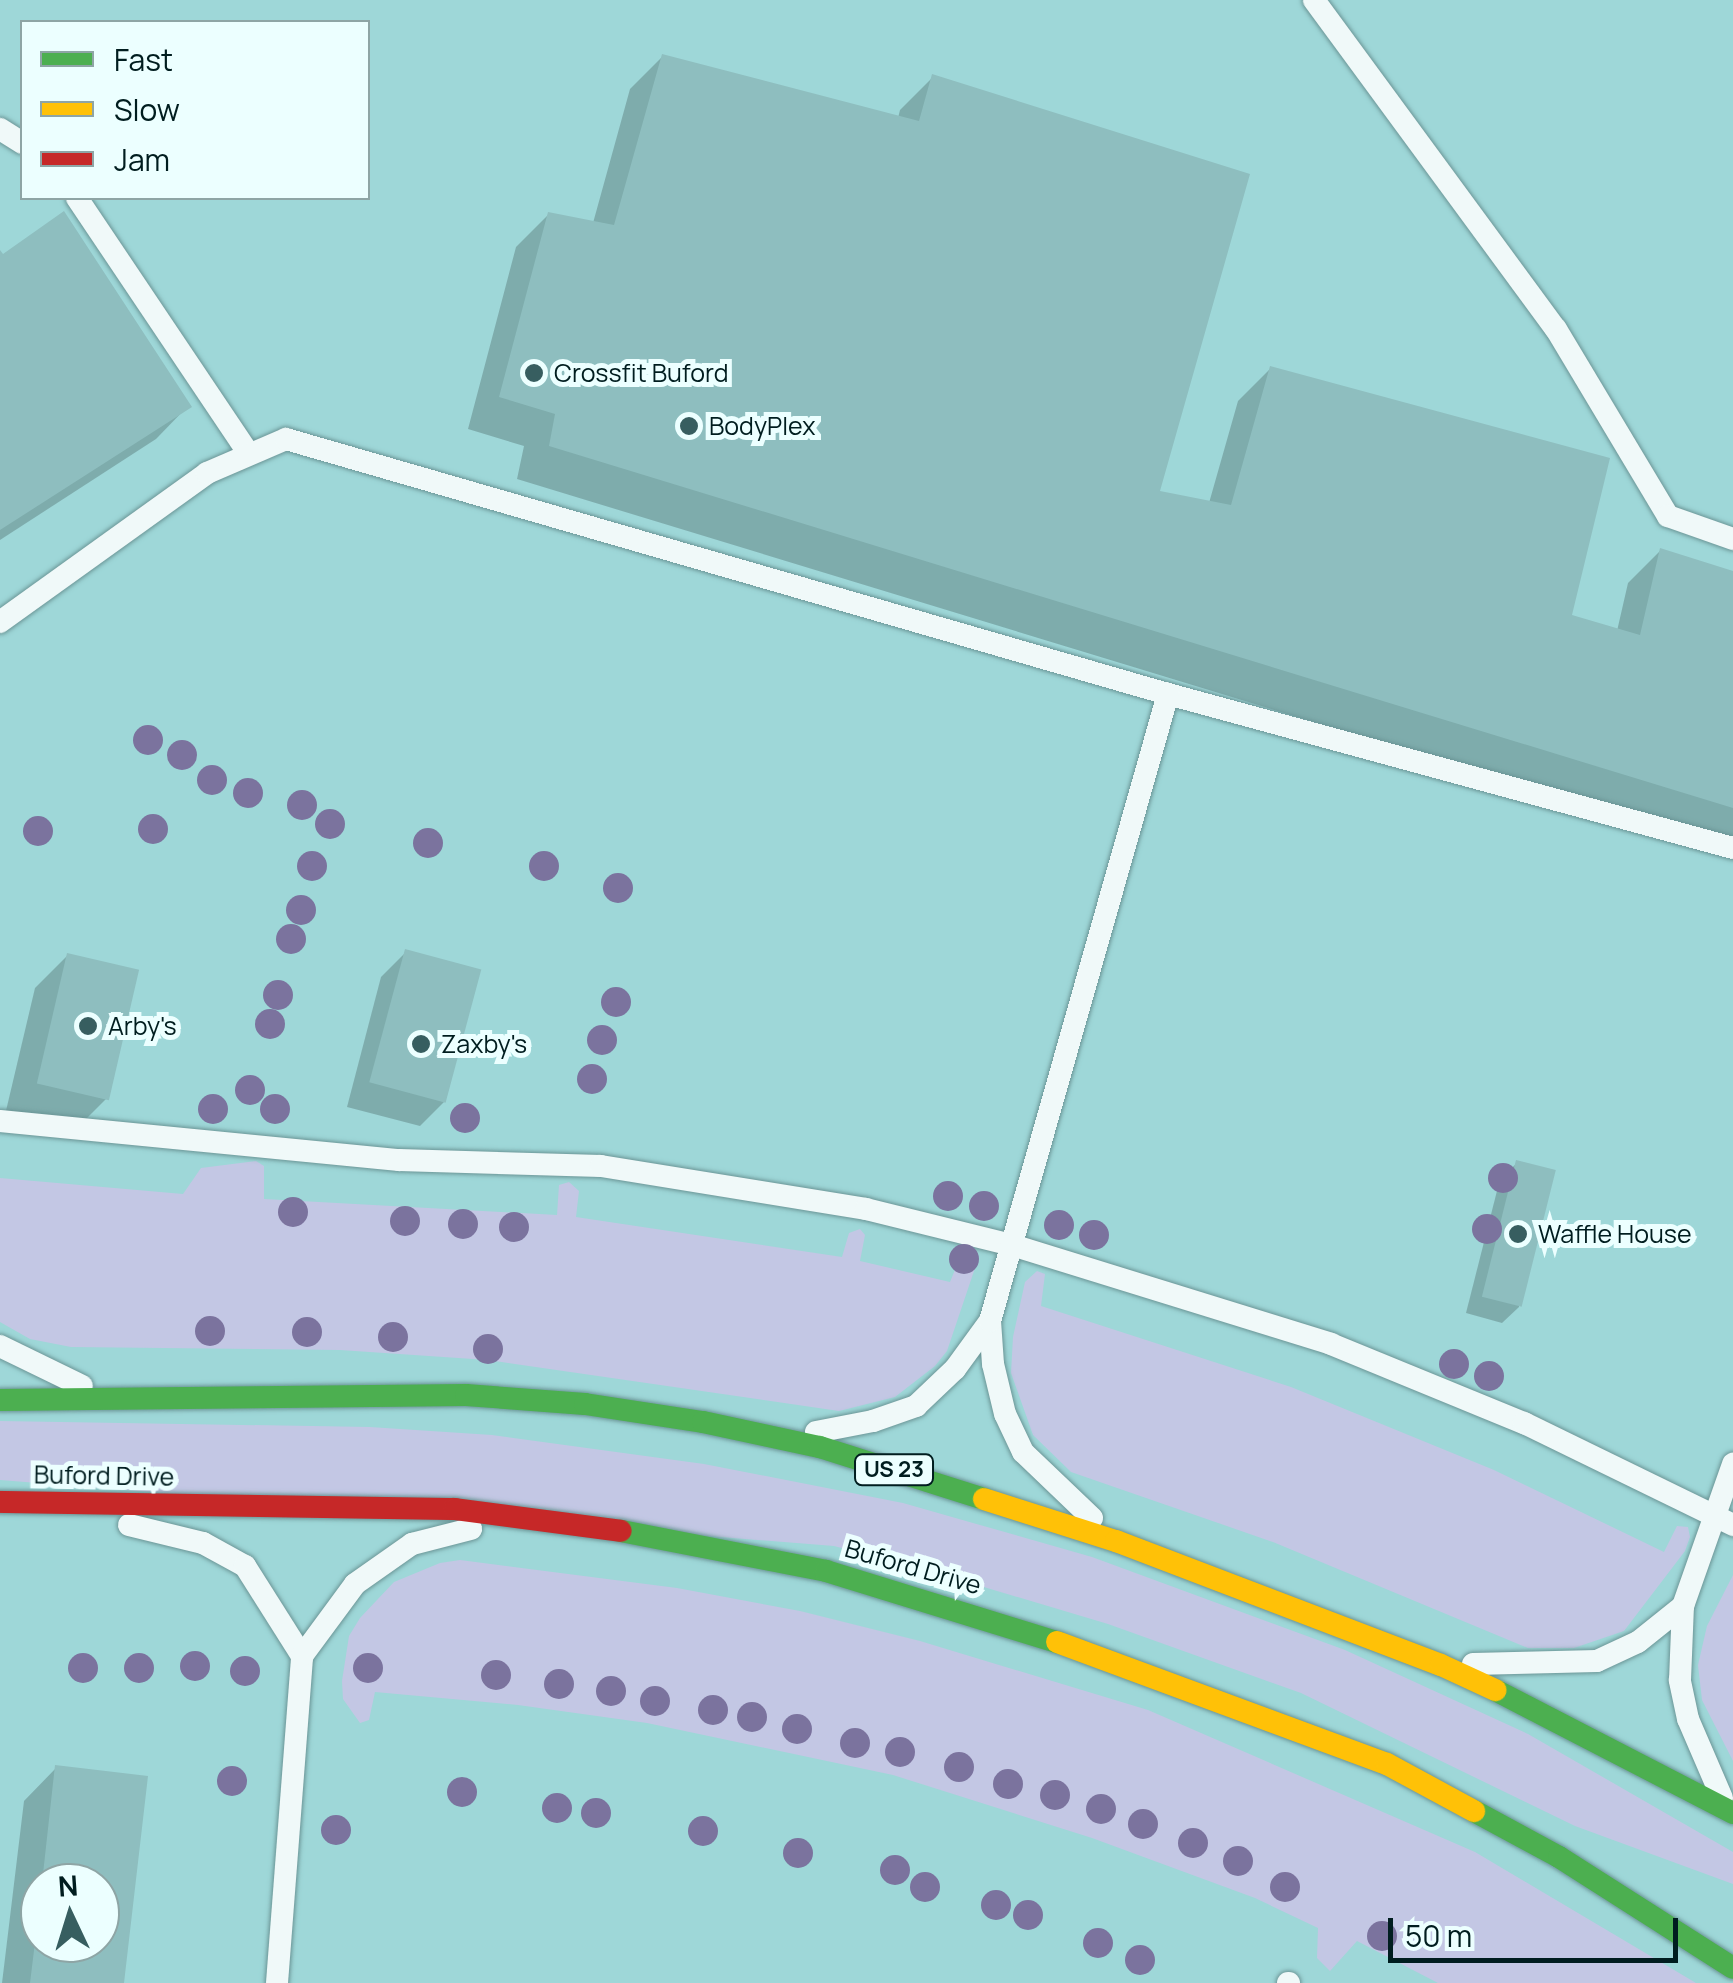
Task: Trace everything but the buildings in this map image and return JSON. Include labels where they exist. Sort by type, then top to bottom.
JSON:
[{"type":"highway","name":"US 23","points":[[0,1400],[466,1395],[585,1404],[780,1438],[945,1485],[1116,1541],[1440,1666],[1566,1723],[1730,1812]]},
{"type":"highway","name":"Buford Drive","points":[[0,1502],[455,1509],[600,1528],[826,1571],[1008,1624],[1387,1764],[1559,1857],[1733,1968]]},
{"type":"lane","points":[[1314,0],[1556,329],[1668,516],[1733,539]]},
{"type":"lane","points":[[77,200],[249,454]]},
{"type":"lane","points":[[0,622],[208,473],[286,439],[1168,694],[1733,848]]},
{"type":"lane","points":[[1116,1541],[1023,1452],[1004,1414],[993,1364],[990,1322],[1168,694]]},
{"type":"lane","points":[[0,1121],[399,1160],[601,1166],[866,1209],[1012,1244],[1331,1344],[1524,1423],[1724,1521]]},
{"type":"lane","points":[[780,1438],[874,1422],[916,1406],[956,1369],[990,1322]]},
{"type":"lane","points":[[0,1346],[112,1400]]},
{"type":"lane","points":[[1730,1812],[1688,1719],[1680,1680],[1683,1606],[1724,1521],[1733,1464]]},
{"type":"lane","points":[[33,1502],[203,1543],[245,1566],[302,1656]]},
{"type":"lane","points":[[277,1983],[302,1656],[355,1584],[412,1544],[518,1517]]},
{"type":"lane","points":[[1440,1666],[1597,1661],[1638,1642],[1683,1606]]},
{"type":"shaded area","points":[[256,1161],[264,1166],[264,1199],[557,1215],[559,1185],[569,1182],[579,1191],[576,1217],[842,1257],[849,1233],[860,1229],[865,1235],[860,1261],[950,1282],[961,1255],[974,1256],[975,1268],[947,1351],[935,1366],[895,1397],[839,1411],[488,1360],[340,1350],[71,1347],[30,1339],[0,1322],[0,1178],[183,1194],[201,1168]]},
{"type":"shaded area","points":[[1037,1271],[1045,1274],[1041,1306],[1291,1387],[1494,1470],[1664,1552],[1677,1526],[1688,1527],[1690,1537],[1685,1551],[1624,1631],[1574,1648],[1528,1648],[1273,1542],[1071,1472],[1033,1435],[1011,1373],[1013,1337],[1025,1282]]},
{"type":"shaded area","points":[[0,1421],[370,1427],[492,1435],[704,1464],[903,1503],[1092,1557],[1345,1650],[1528,1734],[1733,1852],[1733,1884],[1575,1826],[1301,1693],[1108,1624],[947,1576],[834,1546],[0,1480]]},
{"type":"shaded area","points":[[460,1560],[677,1588],[800,1611],[920,1641],[1148,1710],[1475,1852],[1696,1983],[1438,1983],[1357,1941],[1330,1971],[1317,1958],[1318,1928],[1255,1898],[1092,1838],[893,1775],[647,1723],[518,1705],[375,1692],[369,1720],[360,1723],[343,1699],[342,1681],[349,1636],[360,1618],[394,1582],[440,1563]]},
{"type":"shaded area","points":[[1733,1575],[1733,1761],[1702,1700],[1698,1665],[1707,1626]]},
{"type":"traffic: fast","points":[[0,1400],[466,1395],[585,1404],[703,1422],[820,1447],[984,1499]]},
{"type":"traffic: fast","points":[[621,1531],[826,1571],[1057,1642]]},
{"type":"traffic: fast","points":[[1495,1690],[1733,1813]]},
{"type":"traffic: fast","points":[[1474,1811],[1559,1857],[1733,1968]]},
{"type":"traffic: slow","points":[[984,1499],[1116,1541],[1441,1665],[1495,1690]]},
{"type":"traffic: slow","points":[[1057,1642],[1387,1764],[1474,1811]]},
{"type":"traffic: jam","points":[[0,1502],[455,1509],[621,1531]]},
{"type":"place","name":"Crossfit Buford","points":[[534,373]]},
{"type":"place","name":"BodyPlex","points":[[689,426]]},
{"type":"place","name":"Arby's","points":[[88,1026]]},
{"type":"place","name":"Zaxby's","points":[[421,1044]]},
{"type":"place","name":"Waffle House","points":[[1518,1234]]}]
